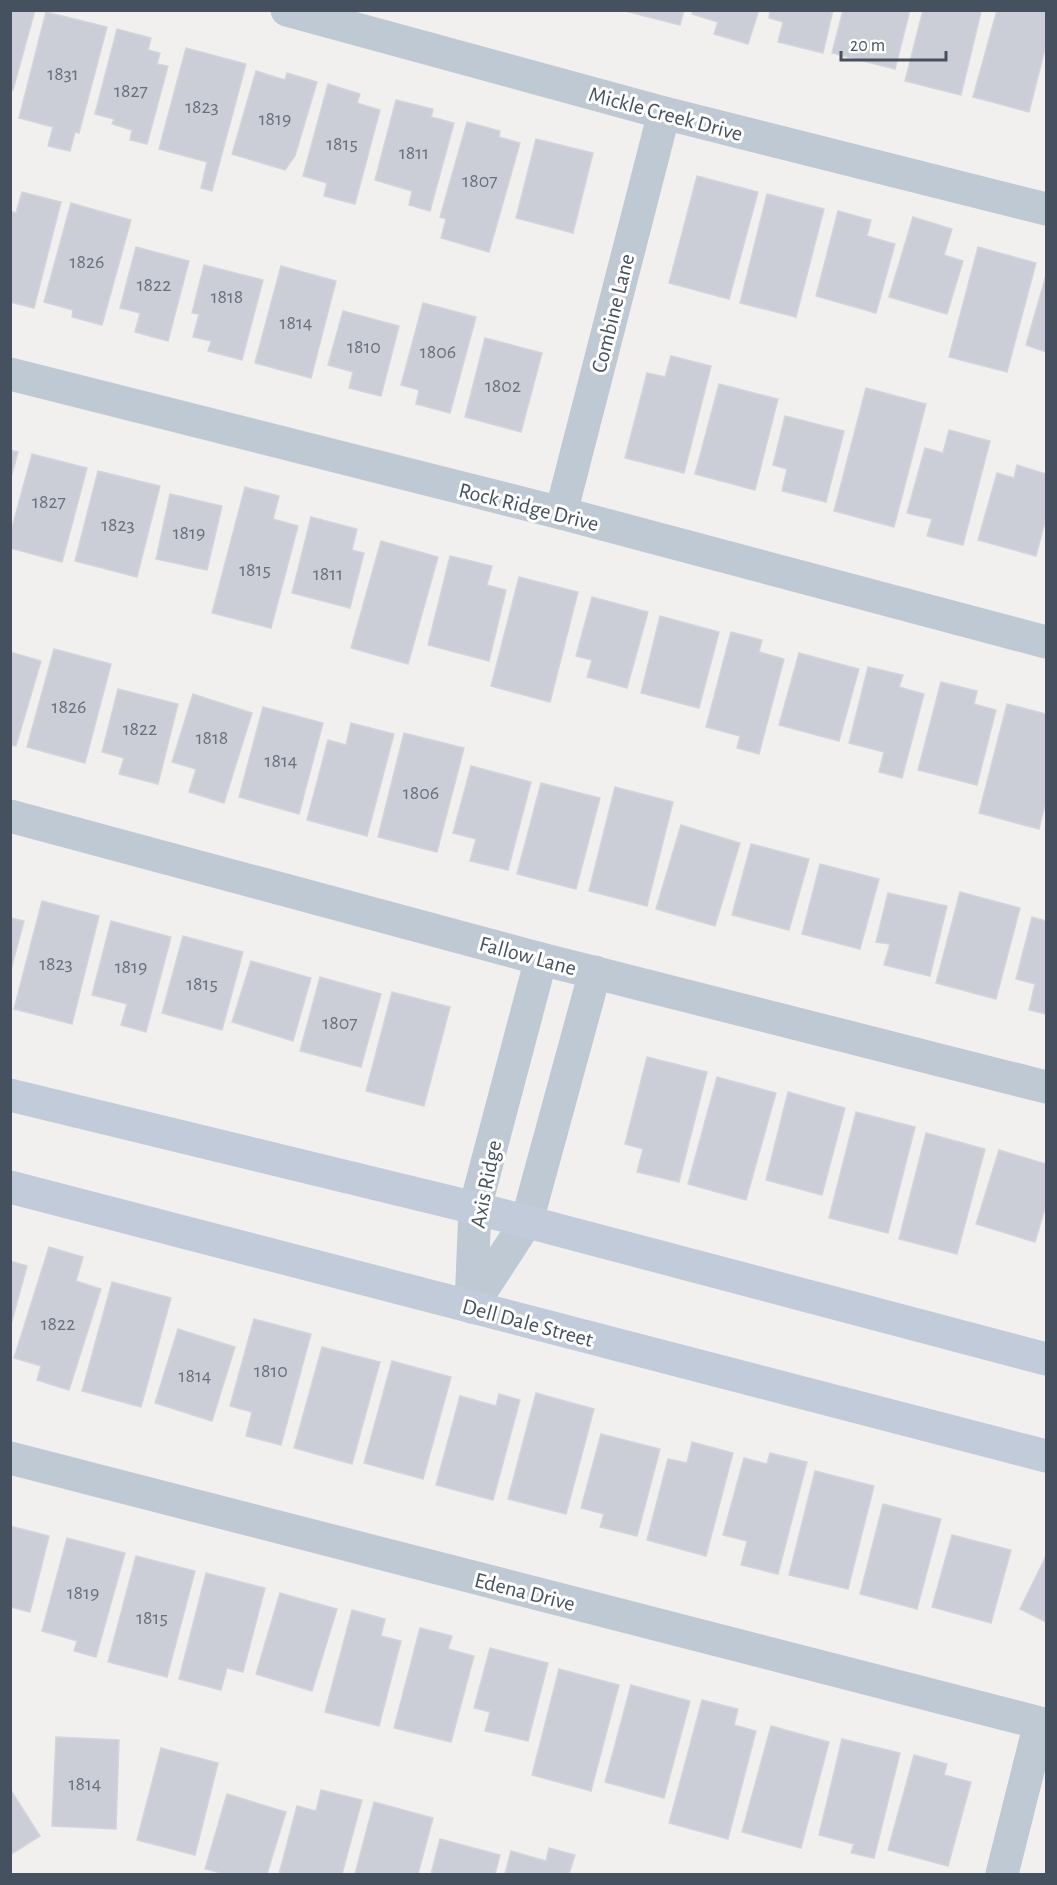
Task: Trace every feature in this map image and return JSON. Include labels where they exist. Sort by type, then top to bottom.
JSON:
[{"type":"main road","points":[[10,1095],[527,1221],[1047,1359]]},
{"type":"main road","name":"Dell Dale Street","points":[[10,1187],[1047,1456]]},
{"type":"street","name":"Mickle Creek Drive","points":[[287,10],[664,113],[1047,209]]},
{"type":"street","name":"Combine Lane","points":[[561,513],[664,113]]},
{"type":"street","name":"Rock Ridge Drive","points":[[10,374],[561,513],[1047,642]]},
{"type":"street","name":"Fallow Lane","points":[[10,816],[541,958],[1047,1087]]},
{"type":"street","name":"Axis Ridge","points":[[471,1307],[475,1208],[541,958]]},
{"type":"street","name":"Axis Ridge","points":[[471,1307],[527,1221],[595,972]]},
{"type":"street","name":"Edena Drive","points":[[10,1458],[1040,1723],[1002,1875]]},
{"type":"building","points":[[10,10],[35,10],[13,90],[10,89]]},
{"type":"building","points":[[621,10],[684,10],[680,25]]},
{"type":"building","points":[[693,10],[759,10],[748,44],[714,34],[718,22],[692,14]]},
{"type":"building","points":[[770,10],[833,10],[823,53],[778,42],[783,22],[769,18]]},
{"type":"building","points":[[843,10],[910,10],[895,69],[832,53]]},
{"type":"building","points":[[923,10],[981,12],[961,95],[905,81]]},
{"type":"building","points":[[997,10],[1046,10],[1046,45],[1029,112],[973,97]]},
{"type":"building","points":[[46,12],[107,27],[79,133],[75,132],[70,151],[48,146],[53,127],[19,118]]},
{"type":"building","points":[[117,29],[151,38],[148,50],[160,53],[157,64],[168,66],[147,144],[130,140],[132,130],[112,124],[114,119],[95,114]]},
{"type":"building","points":[[186,48],[246,64],[212,191],[201,188],[207,162],[159,149]]},
{"type":"building","points":[[256,71],[285,80],[287,73],[317,82],[295,156],[285,170],[232,154]]},
{"type":"building","points":[[328,84],[360,94],[357,103],[380,110],[355,204],[324,196],[327,183],[303,176]]},
{"type":"building","points":[[396,100],[433,109],[431,117],[454,123],[430,211],[409,205],[412,191],[375,180]]},
{"type":"building","points":[[467,122],[500,131],[499,137],[520,143],[489,252],[441,238],[446,219],[440,217]]},
{"type":"building","points":[[536,139],[593,153],[573,233],[516,218]]},
{"type":"building","points":[[697,176],[758,192],[729,299],[669,283]]},
{"type":"building","points":[[22,192],[61,202],[34,308],[10,302],[10,211],[16,213]]},
{"type":"building","points":[[767,194],[824,209],[796,317],[740,303]]},
{"type":"building","points":[[71,203],[131,220],[102,325],[72,317],[73,310],[44,302]]},
{"type":"building","points":[[838,211],[871,220],[867,236],[895,244],[876,313],[816,296]]},
{"type":"building","points":[[913,217],[952,229],[944,255],[963,261],[947,314],[889,297]]},
{"type":"building","points":[[136,247],[189,261],[168,341],[135,332],[140,313],[120,308]]},
{"type":"building","points":[[978,247],[1036,263],[1007,372],[949,357]]},
{"type":"building","points":[[204,265],[263,280],[242,360],[208,351],[211,341],[193,337],[199,314],[192,313]]},
{"type":"building","points":[[281,266],[336,281],[311,378],[255,363]]},
{"type":"building","points":[[1046,275],[1046,352],[1026,345]]},
{"type":"building","points":[[423,303],[476,317],[450,413],[416,404],[419,390],[401,385]]},
{"type":"building","points":[[343,311],[399,326],[381,396],[349,388],[353,372],[328,365]]},
{"type":"building","points":[[485,338],[542,353],[521,432],[465,417]]},
{"type":"building","points":[[671,356],[711,366],[684,473],[625,458],[647,373],[665,377]]},
{"type":"building","points":[[719,384],[778,399],[755,490],[695,474]]},
{"type":"building","points":[[866,388],[926,404],[894,527],[834,511]]},
{"type":"building","points":[[785,416],[844,431],[826,502],[782,491],[787,469],[773,465]]},
{"type":"building","points":[[949,430],[990,441],[963,545],[927,536],[932,519],[907,513],[925,448],[943,453]]},
{"type":"building","points":[[10,450],[18,452],[10,481]]},
{"type":"building","points":[[32,454],[87,468],[62,562],[10,548],[10,535]]},
{"type":"building","points":[[1017,465],[1046,474],[1046,518],[1036,556],[978,540],[997,473],[1014,478]]},
{"type":"building","points":[[98,471],[160,486],[137,577],[75,561]]},
{"type":"building","points":[[245,487],[279,496],[273,519],[298,526],[271,628],[212,613]]},
{"type":"building","points":[[170,494],[222,506],[207,570],[156,559]]},
{"type":"building","points":[[311,517],[357,529],[352,550],[364,553],[350,608],[292,593]]},
{"type":"building","points":[[381,541],[438,557],[408,664],[351,648]]},
{"type":"building","points":[[450,556],[492,566],[487,585],[506,590],[489,661],[428,645]]},
{"type":"building","points":[[519,577],[578,592],[550,702],[491,686]]},
{"type":"building","points":[[592,597],[648,612],[627,688],[587,677],[592,660],[576,656]]},
{"type":"building","points":[[660,616],[719,632],[699,708],[641,693]]},
{"type":"building","points":[[731,632],[762,640],[759,652],[784,659],[759,754],[737,748],[740,736],[706,727]]},
{"type":"building","points":[[54,649],[111,664],[85,763],[27,747]]},
{"type":"building","points":[[10,652],[41,661],[16,746],[10,745]]},
{"type":"building","points":[[799,653],[859,669],[839,741],[779,725]]},
{"type":"building","points":[[868,667],[903,675],[899,687],[924,694],[902,778],[879,772],[884,752],[849,743]]},
{"type":"building","points":[[941,682],[977,691],[974,704],[996,710],[977,785],[918,770]]},
{"type":"building","points":[[118,689],[178,704],[158,784],[119,774],[124,758],[102,752]]},
{"type":"building","points":[[193,694],[252,713],[224,803],[189,792],[196,769],[172,762]]},
{"type":"building","points":[[1007,704],[1046,714],[1046,801],[1039,829],[979,813]]},
{"type":"building","points":[[263,707],[323,723],[299,814],[239,797]]},
{"type":"building","points":[[351,723],[394,734],[367,836],[307,820],[328,740],[346,745]]},
{"type":"building","points":[[404,733],[464,748],[437,852],[378,837]]},
{"type":"building","points":[[471,766],[531,782],[508,870],[470,861],[476,839],[453,833]]},
{"type":"building","points":[[541,783],[600,798],[576,889],[517,874]]},
{"type":"building","points":[[615,787],[673,802],[647,906],[589,891]]},
{"type":"building","points":[[681,825],[740,843],[715,926],[656,909]]},
{"type":"building","points":[[751,844],[809,859],[789,930],[732,915]]},
{"type":"building","points":[[820,864],[879,879],[860,949],[802,934]]},
{"type":"building","points":[[960,892],[1020,908],[996,999],[936,983]]},
{"type":"building","points":[[888,893],[947,906],[930,976],[884,965],[890,944],[876,942]]},
{"type":"building","points":[[42,901],[99,916],[72,1024],[14,1009]]},
{"type":"building","points":[[1032,917],[1046,921],[1046,1014],[1029,1010],[1035,984],[1016,979]]},
{"type":"building","points":[[10,918],[24,921],[10,973]]},
{"type":"building","points":[[111,921],[171,937],[146,1032],[121,1025],[127,1004],[92,995]]},
{"type":"building","points":[[183,936],[243,952],[222,1030],[162,1013]]},
{"type":"building","points":[[251,961],[311,978],[293,1041],[232,1022]]},
{"type":"building","points":[[320,977],[381,994],[361,1067],[300,1051]]},
{"type":"building","points":[[392,992],[450,1007],[424,1106],[366,1091]]},
{"type":"building","points":[[647,1057],[707,1072],[679,1182],[637,1172],[643,1149],[625,1144]]},
{"type":"building","points":[[717,1077],[776,1093],[746,1200],[688,1184]]},
{"type":"building","points":[[788,1092],[845,1108],[822,1195],[766,1180]]},
{"type":"building","points":[[856,1112],[915,1127],[888,1233],[829,1218]]},
{"type":"building","points":[[926,1133],[985,1149],[957,1254],[899,1239]]},
{"type":"building","points":[[999,1150],[1046,1164],[1046,1205],[1035,1242],[976,1224]]},
{"type":"building","points":[[49,1247],[83,1257],[76,1281],[101,1289],[69,1390],[37,1380],[41,1366],[14,1358]]},
{"type":"building","points":[[10,1261],[27,1266],[10,1328]]},
{"type":"building","points":[[112,1282],[171,1298],[141,1407],[82,1391]]},
{"type":"building","points":[[254,1319],[311,1334],[281,1445],[246,1436],[252,1412],[230,1406]]},
{"type":"building","points":[[178,1329],[235,1347],[212,1421],[155,1403]]},
{"type":"building","points":[[322,1347],[380,1362],[352,1464],[294,1448]]},
{"type":"building","points":[[392,1361],[451,1377],[423,1479],[364,1463]]},
{"type":"building","points":[[536,1393],[594,1409],[566,1514],[508,1499]]},
{"type":"building","points":[[499,1394],[520,1400],[493,1500],[436,1485],[460,1396],[496,1406]]},
{"type":"building","points":[[601,1434],[660,1449],[637,1536],[600,1527],[604,1514],[581,1508]]},
{"type":"building","points":[[692,1442],[733,1453],[706,1556],[647,1540],[668,1459],[687,1463]]},
{"type":"building","points":[[770,1453],[807,1462],[778,1574],[741,1565],[747,1541],[723,1535],[744,1458],[767,1464]]},
{"type":"building","points":[[815,1471],[874,1486],[848,1589],[789,1575]]},
{"type":"building","points":[[883,1504],[941,1519],[917,1609],[860,1594]]},
{"type":"building","points":[[10,1526],[49,1536],[30,1612],[10,1607]]},
{"type":"building","points":[[952,1535],[1011,1550],[991,1623],[932,1607]]},
{"type":"building","points":[[67,1538],[125,1553],[96,1657],[74,1651],[77,1641],[42,1631]]},
{"type":"building","points":[[136,1556],[195,1571],[167,1677],[108,1662]]},
{"type":"building","points":[[1046,1556],[1046,1622],[1020,1609]]},
{"type":"building","points":[[206,1573],[265,1588],[243,1672],[227,1668],[221,1690],[179,1679]]},
{"type":"building","points":[[280,1593],[337,1609],[312,1691],[256,1674]]},
{"type":"building","points":[[352,1610],[385,1619],[381,1636],[401,1641],[379,1726],[325,1712]]},
{"type":"building","points":[[420,1628],[452,1636],[448,1649],[474,1656],[451,1742],[394,1728]]},
{"type":"building","points":[[490,1648],[548,1663],[528,1741],[485,1731],[490,1712],[474,1708]]},
{"type":"building","points":[[559,1669],[619,1685],[591,1791],[532,1775]]},
{"type":"building","points":[[631,1685],[690,1701],[664,1798],[605,1782]]},
{"type":"building","points":[[702,1700],[738,1709],[734,1725],[756,1731],[728,1839],[669,1823]]},
{"type":"building","points":[[771,1726],[829,1742],[801,1848],[742,1832]]},
{"type":"building","points":[[56,1737],[119,1740],[116,1829],[52,1826]]},
{"type":"building","points":[[842,1739],[900,1753],[874,1858],[851,1853],[854,1844],[819,1835]]},
{"type":"building","points":[[161,1748],[218,1763],[195,1855],[137,1840]]},
{"type":"building","points":[[914,1755],[947,1764],[944,1775],[971,1782],[948,1866],[888,1850]]},
{"type":"building","points":[[10,1789],[40,1836],[10,1855]]},
{"type":"building","points":[[321,1790],[362,1800],[342,1874],[279,1874],[297,1806],[316,1811]]},
{"type":"building","points":[[227,1794],[286,1812],[267,1874],[225,1874],[205,1869]]},
{"type":"building","points":[[374,1802],[433,1818],[418,1874],[355,1874]]},
{"type":"building","points":[[440,1839],[500,1855],[495,1874],[431,1874]]},
{"type":"building","points":[[549,1848],[575,1855],[569,1874],[505,1874],[511,1851],[546,1861]]}]
